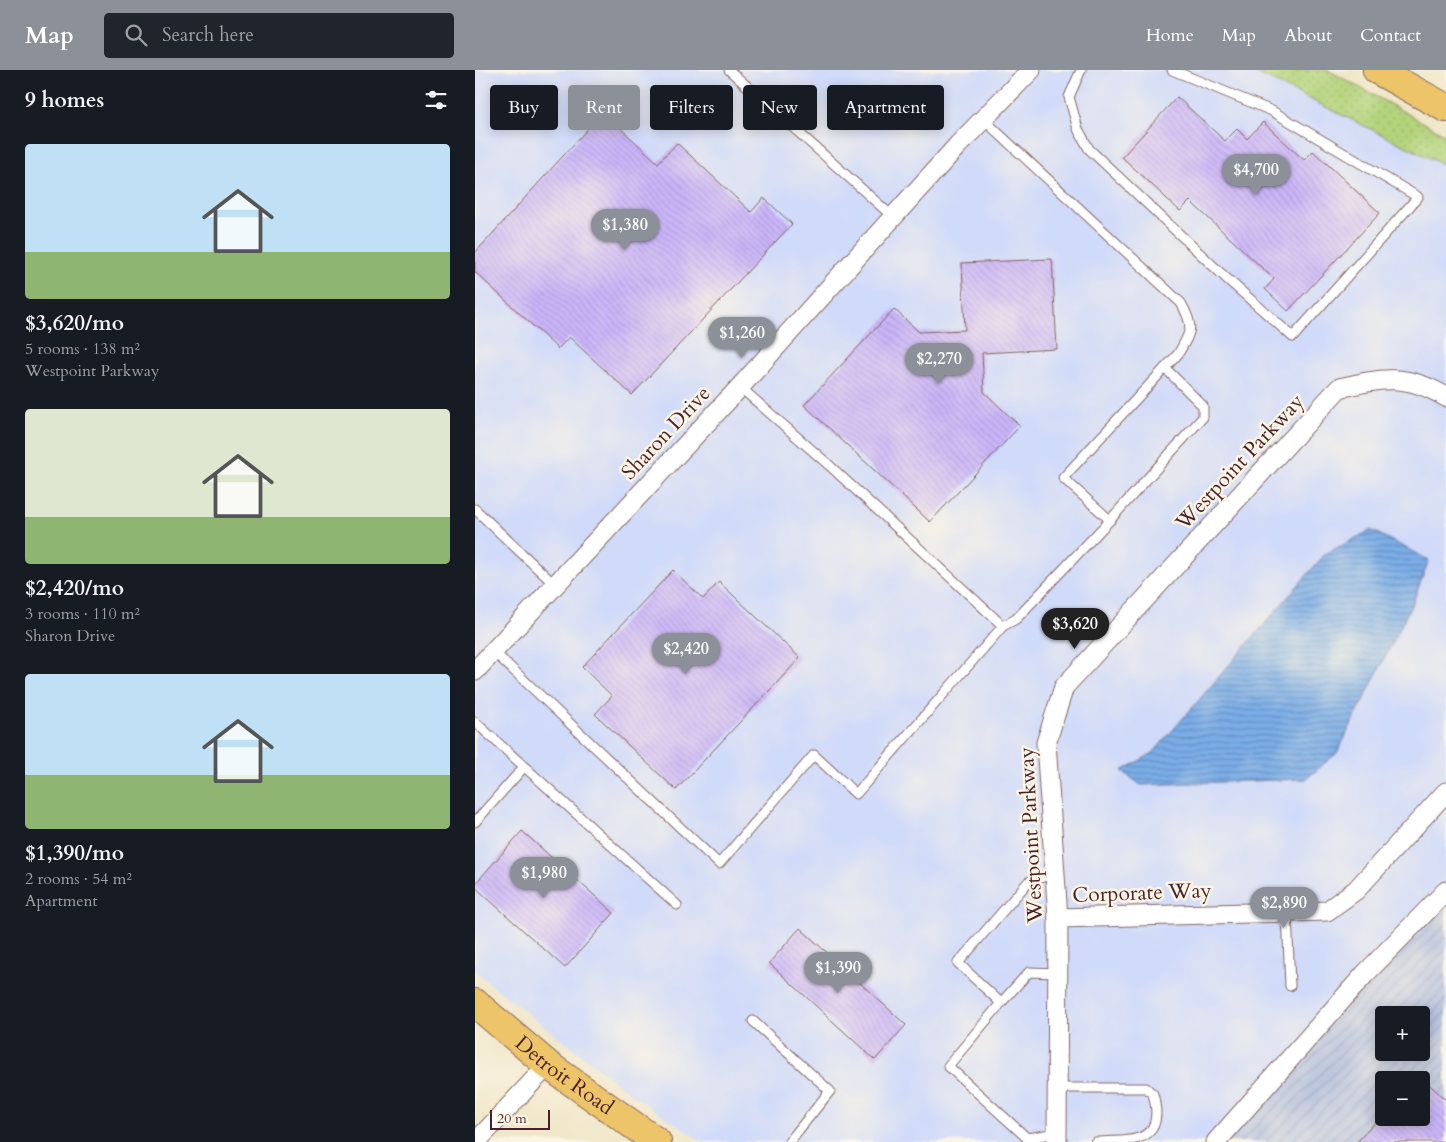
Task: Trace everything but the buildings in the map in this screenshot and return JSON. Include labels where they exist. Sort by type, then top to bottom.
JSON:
[{"type":"main road","points":[[1377,70],[1446,108]]},
{"type":"main road","name":"Detroit Road","points":[[477,1010],[548,1065],[657,1142]]},
{"type":"street","name":"Sharon Drive","points":[[475,671],[740,386],[983,119],[1031,70]]},
{"type":"street","name":"Westpoint Parkway","points":[[1057,1138],[1058,918],[1046,743],[1064,687],[1339,388],[1378,379],[1408,380],[1446,396]]},
{"type":"street","name":"Corporate Way","points":[[1058,918],[1327,911],[1357,890],[1446,792]]},
{"type":"street","points":[[1216,1142],[1365,974],[1446,891]]},
{"type":"street","points":[[476,1142],[548,1065]]},
{"type":"lane","points":[[729,70],[893,217]]},
{"type":"lane","points":[[1081,70],[1069,97],[1077,129],[1089,149],[1226,278],[1293,337],[1418,197],[1272,111],[1172,70]]},
{"type":"lane","points":[[983,119],[1181,303],[1189,317],[1189,334],[1177,354],[1063,478],[1110,520]]},
{"type":"lane","points":[[493,651],[719,864],[814,755],[857,794],[1003,626],[1015,619],[1110,520],[1203,417],[1203,406],[1165,368]]},
{"type":"lane","points":[[740,386],[837,472],[1003,626]]},
{"type":"lane","points":[[475,509],[555,585]]},
{"type":"lane","points":[[475,722],[677,905]]},
{"type":"lane","points":[[475,822],[524,767]]},
{"type":"lane","points":[[1001,1003],[958,962],[1028,882],[1055,873]]},
{"type":"lane","points":[[1287,912],[1290,986]]},
{"type":"lane","points":[[1057,1138],[1027,1138],[948,1066],[1029,972],[1058,973]]},
{"type":"lane","points":[[753,1021],[831,1091],[789,1142]]},
{"type":"lane","points":[[1057,1088],[1146,1088],[1153,1094],[1156,1120],[1153,1130],[1147,1137],[1141,1141],[1095,1142]]},
{"type":"shaded area","points":[[475,70],[1250,70],[1446,166],[1446,891],[1216,1142],[703,1142],[635,1097],[475,972]]},
{"type":"shaded area","points":[[1446,891],[1446,1142],[1216,1142]]},
{"type":"green space","points":[[1250,70],[1328,70],[1446,135],[1446,166]]},
{"type":"water","points":[[1371,530],[1429,560],[1413,602],[1337,753],[1306,779],[1141,785],[1122,771],[1153,753],[1325,554]]}]
